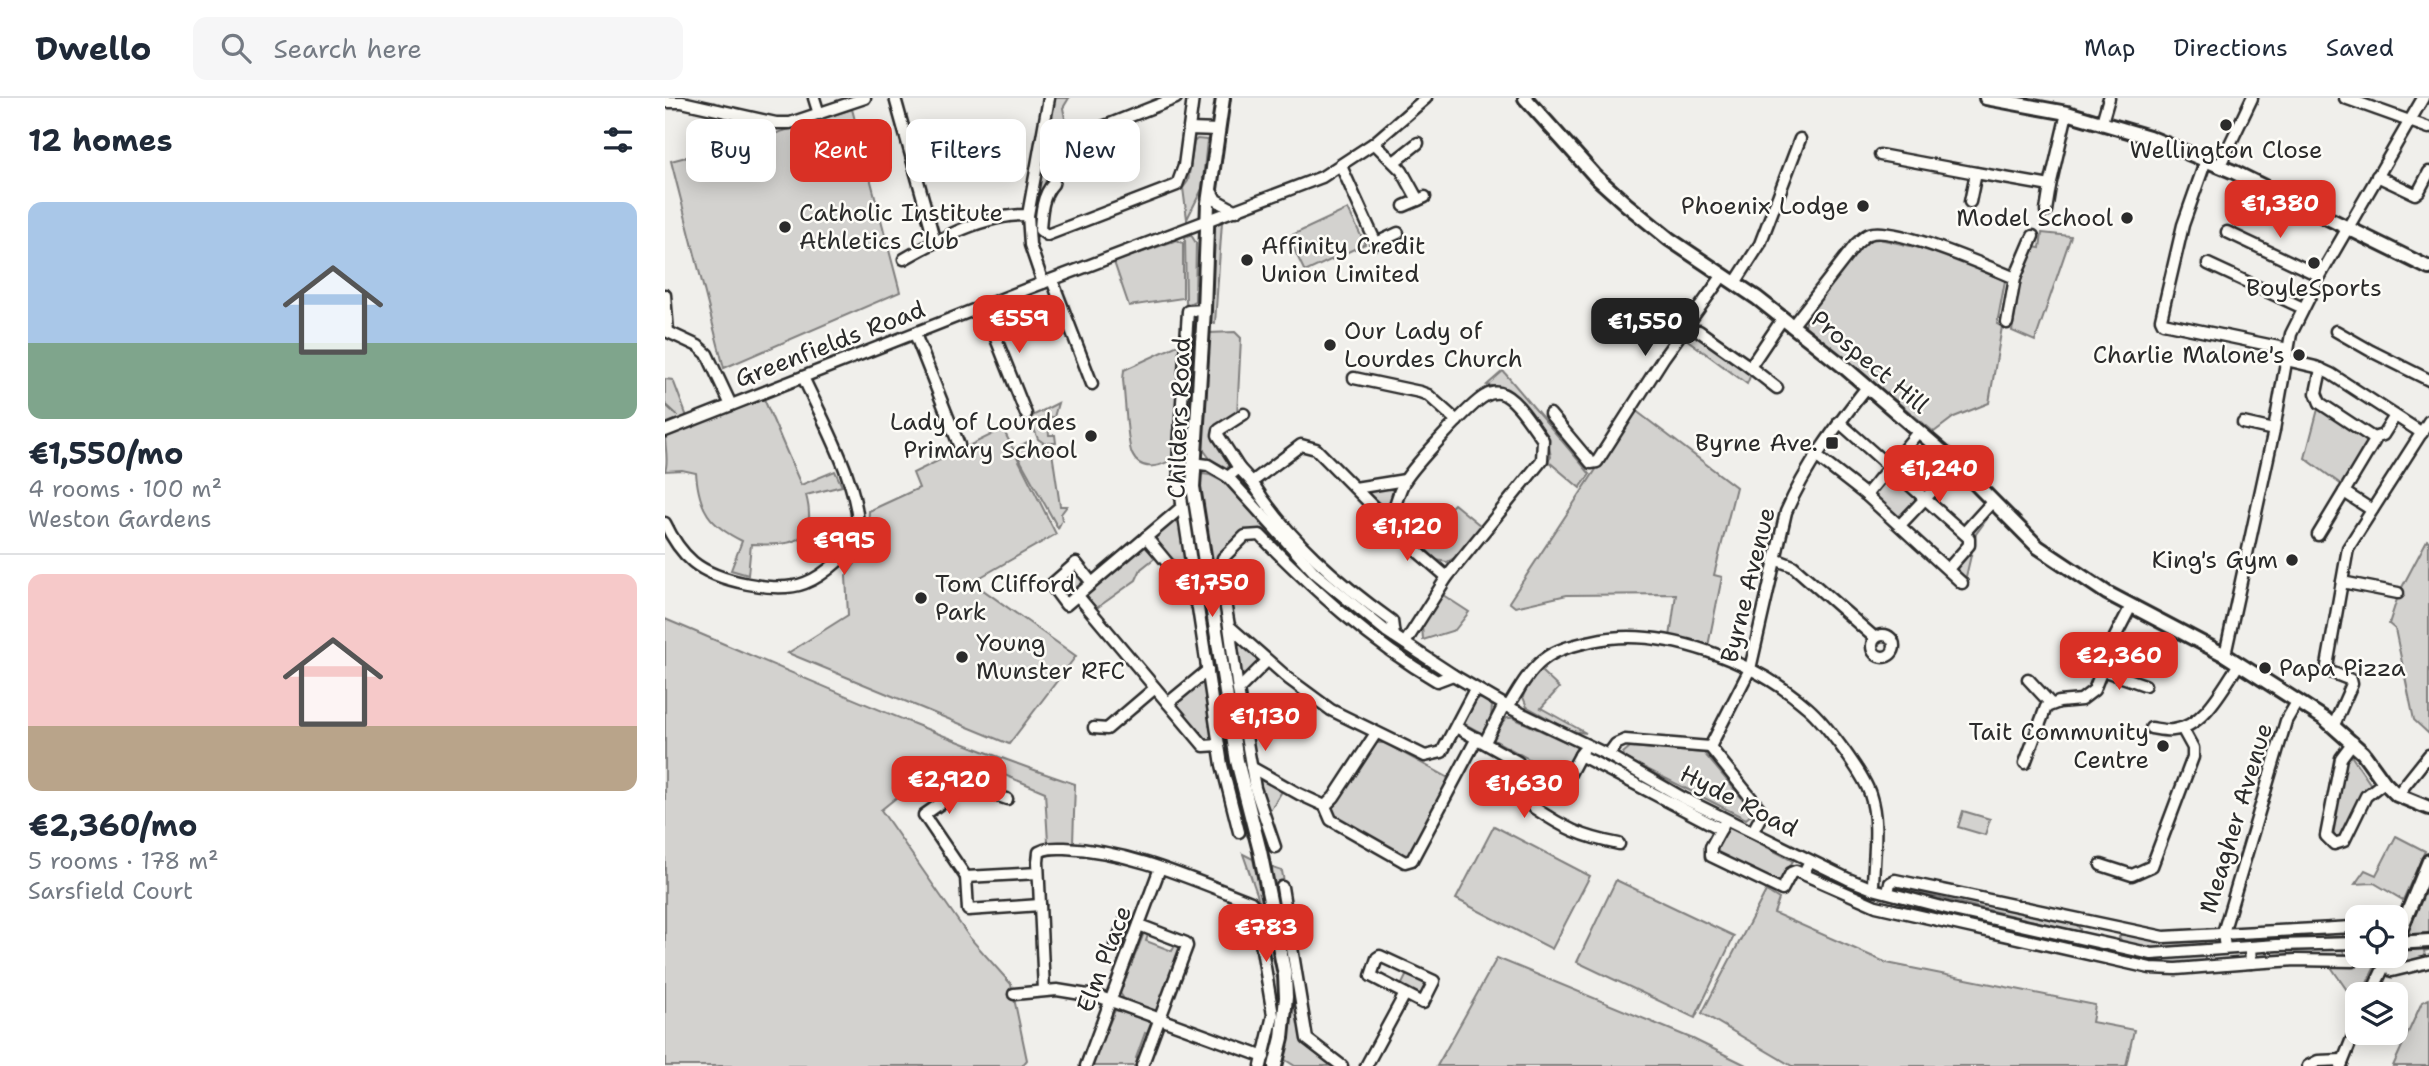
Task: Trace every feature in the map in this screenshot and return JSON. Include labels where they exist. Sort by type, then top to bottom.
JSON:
[{"type":"main road","name":"Childers Road","points":[[1223,98],[1206,222],[1204,310],[1193,463],[1193,531],[1237,761],[1260,851],[1283,963],[1286,998],[1282,1038],[1271,1064]]},
{"type":"main road","name":"Prospect Hill","points":[[1525,98],[1597,177],[1626,204],[1669,239],[1788,321],[1919,430],[1958,464],[2038,547],[2131,607],[2225,655],[2334,725],[2353,742],[2397,795]]},
{"type":"main road","points":[[1986,98],[2067,113],[2149,137],[2220,165],[2429,268]]},
{"type":"main road","points":[[2397,795],[2429,808]]},
{"type":"main road","points":[[2408,913],[2429,861]]},
{"type":"main road","points":[[2408,942],[2429,942]]},
{"type":"street","points":[[814,98],[819,114]]},
{"type":"street","points":[[665,102],[682,102],[776,123],[790,123],[865,98]]},
{"type":"street","points":[[895,98],[906,137]]},
{"type":"street","points":[[1049,98],[1027,215],[1030,244],[1091,384]]},
{"type":"street","points":[[1176,98],[1062,142],[1053,184],[1049,188],[1041,214],[1040,230],[1047,235],[1174,187],[1180,179],[1193,98]]},
{"type":"street","name":"Greenfields Road","points":[[665,431],[1047,281],[1322,177],[1374,143],[1426,98]]},
{"type":"street","points":[[2102,122],[2109,98]]},
{"type":"street","points":[[2220,165],[2252,98]]},
{"type":"street","points":[[2345,98],[2429,128]]},
{"type":"street","points":[[2225,655],[2274,430],[2291,334],[2320,276],[2423,98]]},
{"type":"street","points":[[2046,211],[2067,113]]},
{"type":"street","points":[[1189,129],[1219,130]]},
{"type":"street","points":[[1735,283],[1760,244],[1800,139]]},
{"type":"street","points":[[1374,143],[1402,171],[1421,198],[1404,206]]},
{"type":"street","points":[[1394,162],[1418,143]]},
{"type":"street","points":[[1880,155],[2050,186]]},
{"type":"street","points":[[2206,160],[2183,225],[2161,319],[2163,323],[2287,354],[2321,369],[2422,432]]},
{"type":"street","points":[[1341,166],[1376,243],[1398,233]]},
{"type":"street","points":[[2377,176],[2415,194],[2429,172]]},
{"type":"street","points":[[1970,202],[1976,173]]},
{"type":"street","points":[[918,182],[935,242]]},
{"type":"street","points":[[1210,189],[1216,200],[1236,211]]},
{"type":"street","points":[[904,259],[935,242],[1003,216],[1027,215]]},
{"type":"street","points":[[1750,367],[1856,244],[1868,234],[1883,232],[1960,254],[2015,278]]},
{"type":"street","points":[[2227,232],[2320,276]]},
{"type":"street","points":[[2007,323],[2015,278],[2033,236]]},
{"type":"street","points":[[2208,264],[2303,308]]},
{"type":"street","points":[[1550,414],[1591,463],[1597,462],[1664,357],[1723,275]]},
{"type":"street","points":[[665,295],[667,332],[698,346],[707,354],[731,405]]},
{"type":"street","points":[[983,306],[1026,414]]},
{"type":"street","points":[[1204,310],[1188,312],[1178,460],[1182,507],[1193,531],[1198,607],[1222,765],[1239,832]]},
{"type":"street","points":[[1699,331],[1777,388]]},
{"type":"street","points":[[2336,331],[2429,380]]},
{"type":"street","points":[[915,334],[959,445]]},
{"type":"street","points":[[2321,369],[2316,393],[2321,403],[2373,438]]},
{"type":"street","points":[[665,523],[675,544],[694,564],[744,585],[804,584],[829,569],[843,556],[856,538],[857,508],[851,485],[803,377]]},
{"type":"street","points":[[1353,378],[1428,395],[1457,421]]},
{"type":"street","name":"Byrne Avenue","points":[[1710,747],[1750,669],[1786,512],[1816,456],[1867,387]]},
{"type":"street","points":[[1391,523],[1405,480],[1457,421],[1482,397],[1492,393],[1510,397],[1543,440],[1542,460],[1447,577],[1405,643]]},
{"type":"street","points":[[1244,414],[1219,430],[1218,435],[1239,468],[1319,569],[1307,583]]},
{"type":"street","points":[[2373,438],[2383,435],[2395,416]]},
{"type":"street","points":[[2334,725],[2352,684],[2351,680],[2329,671],[2327,666],[2348,548],[2429,421]]},
{"type":"street","points":[[1839,422],[1969,538],[1969,545],[1948,569]]},
{"type":"street","points":[[2243,423],[2274,430]]},
{"type":"street","points":[[1866,495],[1919,430]]},
{"type":"street","points":[[2318,535],[2374,442],[2373,438]]},
{"type":"street","points":[[1245,498],[1254,485],[1301,445],[1308,445],[1447,577]]},
{"type":"street","points":[[1816,456],[1866,495],[1962,583]]},
{"type":"street","name":"Hyde Road","points":[[1193,463],[1208,465],[1228,477],[1245,498],[1390,634],[1453,676],[1506,706],[1608,755],[1683,798],[1873,889],[2152,954],[2345,943]]},
{"type":"street","points":[[1900,525],[1958,464]]},
{"type":"street","points":[[1228,477],[1239,468]]},
{"type":"street","points":[[1355,488],[1405,480]]},
{"type":"street","points":[[2344,492],[2372,510]]},
{"type":"street","points":[[1964,533],[1993,501]]},
{"type":"street","points":[[1091,583],[1076,563],[1051,585],[1066,605],[1182,507]]},
{"type":"street","points":[[1275,847],[1255,788],[1220,572],[1223,558],[1245,536],[1260,535],[1307,583],[1414,668],[1437,681],[1453,676]]},
{"type":"street","points":[[1146,537],[1198,607]]},
{"type":"street","points":[[1775,559],[1793,566],[1875,638]]},
{"type":"street","points":[[2342,582],[2398,593]]},
{"type":"street","points":[[1078,596],[1204,746],[1219,745]]},
{"type":"street","points":[[2025,762],[2044,711],[2051,704],[2077,702],[2089,696],[2099,682],[2115,637],[2131,607]]},
{"type":"street","points":[[1229,626],[1267,661],[1331,709],[1425,756],[1442,752],[1475,689]]},
{"type":"street","points":[[1378,642],[1390,634]]},
{"type":"street","points":[[1251,767],[1325,806],[1331,820],[1405,862],[1412,860],[1481,740],[1524,680],[1543,660],[1574,645],[1607,638],[1637,638],[1676,644],[1750,669],[1794,697],[1818,718],[1863,779],[1874,808],[1873,889]]},
{"type":"street","points":[[1414,668],[1423,655]]},
{"type":"street","points":[[1238,690],[1267,661]]},
{"type":"street","points":[[2151,728],[2182,728],[2206,711],[2220,696],[2239,664]]},
{"type":"street","points":[[1168,703],[1208,670]]},
{"type":"street","points":[[2102,670],[2145,685]]},
{"type":"street","points":[[2028,679],[2051,704]]},
{"type":"street","points":[[1094,728],[1107,729],[1155,688]]},
{"type":"street","name":"Meagher Avenue","points":[[2225,948],[2223,933],[2286,721],[2297,702]]},
{"type":"street","points":[[1456,727],[1518,762]]},
{"type":"street","points":[[2101,865],[2132,876],[2152,866],[2193,757],[2193,748],[2182,728]]},
{"type":"street","points":[[1325,806],[1334,797],[1376,733]]},
{"type":"street","points":[[1608,755],[1616,744],[1625,740],[1710,747],[1760,809],[1760,818],[1753,831]]},
{"type":"street","points":[[2353,742],[2341,758],[2326,836],[2334,844],[2344,841],[2367,796],[2384,782]]},
{"type":"street","points":[[1585,744],[1565,785],[1546,782],[1533,807],[1586,837],[1619,844]]},
{"type":"street","points":[[1580,755],[1721,829]]},
{"type":"street","points":[[2397,795],[2429,755]]},
{"type":"street","points":[[1222,765],[1237,761]]},
{"type":"street","points":[[1007,799],[967,785],[923,815],[966,877],[968,910],[1040,905]]},
{"type":"street","points":[[1727,818],[1711,848],[1711,856],[1782,891],[1793,871],[1876,906],[2150,968],[2296,960],[2345,961]]},
{"type":"street","points":[[1014,993],[1073,991],[1111,1000],[1271,1064],[1273,1022],[1254,904],[1127,857],[1093,850],[1049,848],[1038,854],[1044,990]]},
{"type":"street","points":[[1803,874],[1810,861]]},
{"type":"street","name":"Elm Place","points":[[1086,1066],[1160,868]]},
{"type":"street","points":[[966,877],[1038,873]]},
{"type":"street","points":[[1889,888],[1890,883],[1895,880],[2164,937],[2345,927]]},
{"type":"street","points":[[1282,887],[1307,1039],[1342,1066]]},
{"type":"street","points":[[1115,945],[1127,916]]},
{"type":"street","points":[[1139,925],[1187,943],[1142,1066]]},
{"type":"street","points":[[2100,957],[2107,925]]},
{"type":"street","points":[[1121,932],[1135,937]]},
{"type":"street","points":[[2250,947],[2251,963]]},
{"type":"street","points":[[2212,950],[2213,966]]},
{"type":"street","points":[[1380,956],[1434,981],[1423,1003],[1405,995],[1371,976],[1380,956]]},
{"type":"street","points":[[2392,971],[2429,962]]},
{"type":"street","points":[[1266,967],[1283,963]]},
{"type":"street","points":[[1366,1066],[1405,995]]},
{"type":"street","points":[[2308,1066],[2318,1061],[2342,1063],[2349,1045]]},
{"type":"shaded area","points":[[1054,98],[1069,98],[1063,108],[1065,119],[1050,119]]},
{"type":"shaded area","name":"Catholic Institute Athletics Club","points":[[852,109],[855,119],[821,119]]},
{"type":"shaded area","name":"Catholic Institute Athletics Club","points":[[790,129],[790,182],[871,182],[900,292],[724,368],[671,161],[686,157],[686,182],[776,182],[777,133]]},
{"type":"shaded area","points":[[1197,139],[1207,140],[1202,189],[1187,219],[1183,188],[1188,181],[1194,142]]},
{"type":"shaded area","points":[[1040,181],[1046,182],[1034,246],[1034,216]]},
{"type":"shaded area","points":[[1348,209],[1365,244],[1305,272],[1288,237]]},
{"type":"shaded area","points":[[1222,222],[1215,323],[1207,325],[1213,226]]},
{"type":"shaded area","points":[[2042,233],[2071,236],[2035,341],[2012,331],[2020,284],[2033,247],[2040,248]]},
{"type":"shaded area","points":[[1191,235],[1196,243],[1195,301],[1189,304],[1186,303],[1185,238]]},
{"type":"shaded area","points":[[1875,238],[1946,254],[2005,281],[1997,324],[2002,327],[1989,403],[1954,417],[1934,432],[1805,326],[1808,315],[1860,244]]},
{"type":"shaded area","points":[[1177,240],[1183,243],[1183,298],[1129,306],[1114,262]]},
{"type":"shaded area","points":[[1686,322],[1751,374],[1747,384],[1678,333]]},
{"type":"shaded area","points":[[1190,326],[1195,330],[1186,484],[1192,524],[1188,525],[1181,466]]},
{"type":"shaded area","points":[[1235,332],[1241,338],[1237,416],[1214,430],[1213,440],[1232,463],[1227,468],[1211,460],[1200,445],[1205,350],[1209,333]]},
{"type":"shaded area","points":[[1182,343],[1175,444],[1171,460],[1161,465],[1145,466],[1135,460],[1130,449],[1124,370]]},
{"type":"shaded area","points":[[1503,371],[1590,474],[1580,488],[1548,461],[1551,457],[1548,441],[1519,401],[1506,389],[1487,385]]},
{"type":"shaded area","points":[[665,379],[673,380],[687,417],[665,425]]},
{"type":"shaded area","points":[[764,399],[801,485],[835,471],[842,486],[806,495],[809,524],[798,539],[778,544],[751,544],[748,575],[731,570],[742,541],[721,529],[708,514],[700,497],[696,473],[665,471],[665,436]]},
{"type":"shaded area","points":[[1058,403],[1054,417],[1047,417],[1049,435],[1055,435],[1056,443],[1044,443],[1038,439],[1030,419]]},
{"type":"shaded area","points":[[2318,409],[2367,437],[2368,442],[2342,485],[2305,458]]},
{"type":"shaded area","points":[[1635,410],[1736,487],[1714,575],[1722,577],[1708,646],[1670,637],[1676,594],[1567,595],[1515,607],[1509,602]]},
{"type":"shaded area","name":"Tom Clifford Park","points":[[1003,429],[1056,534],[972,582],[1076,656],[1009,744],[788,653],[848,615],[846,576],[867,547],[869,511],[919,488],[913,473]]},
{"type":"shaded area","points":[[1027,442],[1030,447],[1036,444],[1041,449],[1052,452],[1060,506],[1067,506],[1061,514],[1062,520],[1058,528],[1014,449]]},
{"type":"shaded area","points":[[1203,474],[1224,482],[1308,576],[1307,578],[1263,533],[1256,531],[1239,537],[1220,557],[1268,837],[1268,850],[1261,842],[1238,741],[1199,489],[1199,477]]},
{"type":"shaded area","points":[[1892,474],[1918,498],[1898,519],[1873,496]]},
{"type":"shaded area","points":[[1388,487],[1393,491],[1391,505],[1384,507],[1369,494],[1370,490]]},
{"type":"shaded area","points":[[1454,504],[1481,526],[1456,557],[1447,562],[1436,560],[1400,522],[1446,512]]},
{"type":"shaded area","points":[[1175,517],[1180,517],[1190,589],[1154,540],[1154,536]]},
{"type":"shaded area","points":[[1983,517],[1986,520],[1976,534],[1965,581],[1955,570],[1973,543],[1973,529]]},
{"type":"shaded area","points":[[1192,537],[1231,757],[1229,760],[1224,760]]},
{"type":"shaded area","points":[[2427,540],[2429,734],[2414,720],[2395,629],[2389,624],[2399,593]]},
{"type":"shaded area","points":[[1145,547],[1156,557],[1141,569],[1136,580],[1094,610],[1086,596]]},
{"type":"shaded area","points":[[1071,572],[1084,586],[1071,597],[1066,597],[1056,588]]},
{"type":"shaded area","points":[[1443,595],[1469,612],[1455,630],[1423,640],[1422,625]]},
{"type":"shaded area","points":[[665,619],[920,726],[1075,784],[1073,843],[1048,842],[1045,792],[957,755],[881,810],[970,938],[1011,984],[1027,1060],[1022,1066],[665,1066]]},
{"type":"shaded area","points":[[1235,636],[1259,658],[1259,663],[1243,682],[1239,679]]},
{"type":"shaded area","points":[[1541,671],[1559,688],[1541,708],[1586,733],[1571,731],[1527,707],[1523,697],[1531,675]]},
{"type":"shaded area","points":[[1205,679],[1214,742],[1204,742],[1174,706],[1176,699]]},
{"type":"shaded area","points":[[1475,699],[1483,699],[1492,706],[1491,717],[1483,734],[1463,723]]},
{"type":"shaded area","points":[[1507,718],[1513,718],[1577,747],[1562,777],[1492,739],[1494,732]]},
{"type":"shaded area","points":[[1376,743],[1385,743],[1447,777],[1448,781],[1412,855],[1406,857],[1333,815],[1332,808]]},
{"type":"shaded area","points":[[1630,747],[1704,753],[1751,809],[1752,814],[1746,819],[1625,758],[1623,753]]},
{"type":"shaded area","points":[[2350,754],[2371,785],[2362,796],[2344,837],[2339,839],[2334,835],[2335,805],[2339,781]]},
{"type":"shaded area","points":[[1230,768],[1234,769],[1250,840],[1242,829],[1226,772]]},
{"type":"shaded area","points":[[1257,773],[1284,788],[1266,817],[1255,776]]},
{"type":"shaded area","points":[[1963,811],[1990,819],[1985,835],[1958,827]]},
{"type":"shaded area","points":[[1494,826],[1590,876],[1552,949],[1456,899]]},
{"type":"shaded area","points":[[1729,827],[1793,861],[1779,884],[1717,854],[1715,848],[1724,829]]},
{"type":"shaded area","points":[[2396,836],[2425,851],[2403,900],[2374,883],[2355,884],[2365,870],[2376,875]]},
{"type":"shaded area","points":[[1243,854],[1253,859],[1276,957],[1270,957],[1257,894]]},
{"type":"shaded area","points":[[1270,867],[1282,871],[1284,882],[1276,887],[1294,984],[1300,1034],[1303,1041],[1336,1066],[1295,1066],[1284,1059],[1291,1018],[1291,978]]},
{"type":"shaded area","points":[[2429,877],[2429,934],[2412,935],[2408,931],[2415,906]]},
{"type":"shaded area","points":[[1616,880],[1734,936],[1695,1018],[1577,962]]},
{"type":"shaded area","points":[[1896,886],[2076,924],[2080,929],[2079,932]]},
{"type":"shaded area","points":[[1766,891],[1779,899],[1774,913],[1887,963],[2095,1005],[2092,1022],[2134,1030],[2126,1066],[1792,1066],[1702,1013]]},
{"type":"shaded area","points":[[1144,933],[1148,935],[1146,941],[1172,951],[1176,944],[1181,953],[1156,1012],[1124,999],[1120,993]]},
{"type":"shaded area","points":[[2343,933],[2343,939],[2339,941],[2271,939],[2254,942],[2250,937],[2253,935]]},
{"type":"shaded area","points":[[2121,934],[2157,941],[2205,941],[2204,946],[2162,949],[2122,942],[2119,937]]},
{"type":"shaded area","points":[[2429,947],[2429,950],[2424,951],[2426,960],[2408,961],[2408,950]]},
{"type":"shaded area","points":[[2342,949],[2345,954],[2342,957],[2258,958],[2253,956],[2253,952]]},
{"type":"shaded area","points":[[2123,952],[2156,958],[2201,956],[2205,957],[2206,964],[2157,967],[2122,959]]},
{"type":"shaded area","points":[[1497,958],[1693,1039],[1748,1066],[1437,1066]]},
{"type":"shaded area","points":[[2345,963],[2345,968],[2374,968],[2368,982],[2345,982],[2345,987],[2329,964]]},
{"type":"shaded area","points":[[1408,972],[1427,982],[1422,994],[1418,995],[1401,986]]},
{"type":"shaded area","points":[[2429,999],[2429,1066],[2393,1066],[2403,1045],[2408,1045],[2408,1033],[2422,1002]]},
{"type":"shaded area","points":[[1115,1010],[1155,1023],[1151,1035],[1145,1033],[1136,1058],[1141,1061],[1139,1066],[1091,1066]]},
{"type":"waterway","points":[[665,404],[677,415]]},
{"type":"place","name":"Wellington Close","points":[[2226,125]]},
{"type":"place","name":"Phoenix Lodge","points":[[1863,206]]},
{"type":"place","name":"Model School","points":[[2127,218]]},
{"type":"place","name":"Catholic Institute Athletics Club","points":[[785,227]]},
{"type":"place","name":"Affinity Credit Union Limited","points":[[1247,260]]},
{"type":"place","name":"BoyleSports","points":[[2314,263]]},
{"type":"place","name":"Our Lady of Lourdes Church","points":[[1330,345]]},
{"type":"place","name":"Charlie Malone's","points":[[2299,355]]},
{"type":"place","name":"Lady of Lourdes Primary School","points":[[1091,436]]},
{"type":"place","name":"Byrne Ave.","points":[[1832,443]]},
{"type":"place","name":"King's Gym","points":[[2292,560]]},
{"type":"place","name":"Tom Clifford Park","points":[[921,598]]},
{"type":"place","name":"Young Munster RFC","points":[[962,657]]},
{"type":"place","name":"Papa Pizza","points":[[2265,668]]},
{"type":"place","name":"Tait Community Centre","points":[[2163,746]]}]
